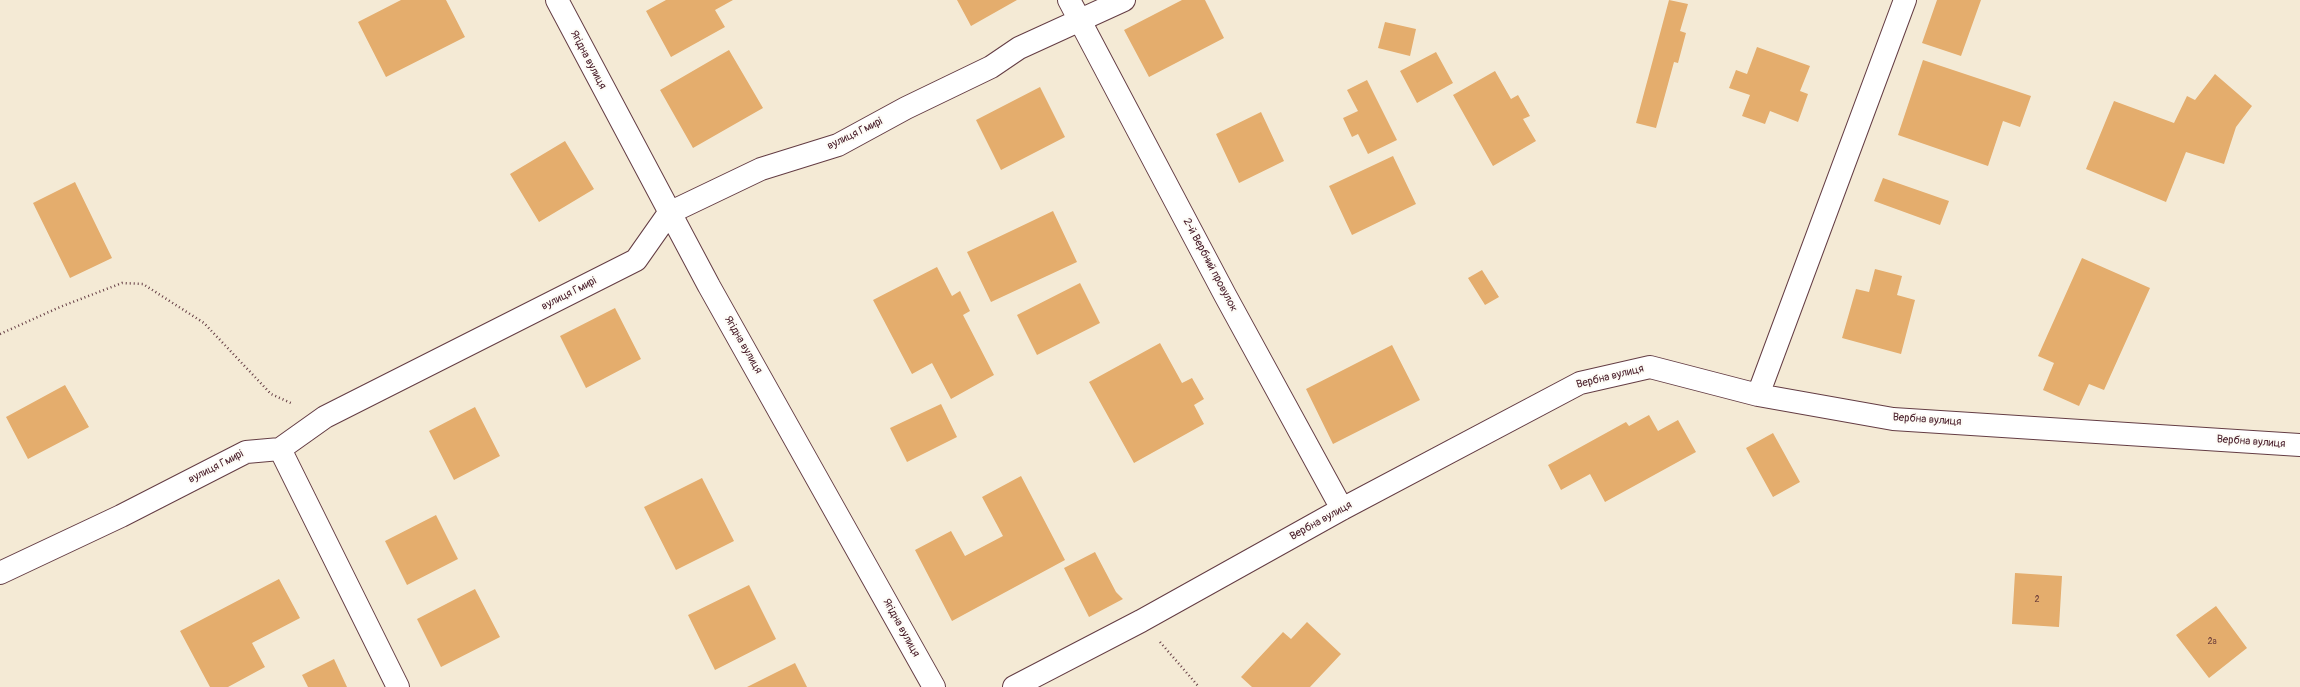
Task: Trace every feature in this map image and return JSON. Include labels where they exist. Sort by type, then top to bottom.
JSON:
[{"type":"street","name":"Ягідна вулиця","points":[[557,0],[669,213],[934,687]]},
{"type":"street","name":"2-й Вербний провулок","points":[[1069,0],[1225,295],[1342,509]]},
{"type":"street","name":"вулиця Гмирі","points":[[0,573],[120,516],[246,452],[280,448],[325,417],[636,260],[669,213],[761,169],[838,145],[906,108],[991,68],[1019,48],[1124,0]]},
{"type":"street","points":[[1758,395],[1905,0]]},
{"type":"street","name":"Вербна вулиця","points":[[1014,687],[1141,621],[1342,509],[1580,383],[1650,367],[1758,395],[1893,418],[2300,445]]},
{"type":"street","points":[[280,448],[398,687]]},
{"type":"path","points":[[0,334],[60,307],[122,283],[143,284],[204,323],[271,394],[325,417]]},
{"type":"path","points":[[1141,621],[1199,687]]},
{"type":"building","points":[[401,0],[446,0],[465,37],[386,77],[358,22]]},
{"type":"building","points":[[666,0],[733,0],[715,10],[725,27],[671,57],[646,11]]},
{"type":"building","points":[[957,0],[1017,0],[971,26]]},
{"type":"building","points":[[1182,0],[1205,0],[1224,38],[1149,77],[1124,30]]},
{"type":"building","points":[[1669,0],[1688,4],[1680,31],[1686,33],[1678,63],[1674,62],[1656,128],[1636,123]]},
{"type":"building","points":[[1937,0],[1981,0],[1961,56],[1922,43]]},
{"type":"building","points":[[1385,22],[1416,29],[1410,56],[1378,48]]},
{"type":"building","points":[[1757,47],[1810,66],[1800,91],[1808,94],[1798,122],[1770,111],[1765,124],[1742,116],[1750,95],[1729,88],[1736,70],[1747,74]]},
{"type":"building","points":[[729,50],[763,108],[693,148],[660,90]]},
{"type":"building","points":[[1436,52],[1453,83],[1417,103],[1400,71]]},
{"type":"building","points":[[1923,60],[2031,96],[2020,127],[2003,121],[1988,166],[1898,135]]},
{"type":"building","points":[[1495,71],[1511,99],[1518,95],[1530,116],[1523,119],[1536,141],[1493,166],[1453,95]]},
{"type":"building","points":[[2215,74],[2252,106],[2236,127],[2224,164],[2186,152],[2166,202],[2086,169],[2114,101],[2174,123],[2187,96],[2195,100]]},
{"type":"building","points":[[1367,80],[1397,140],[1368,154],[1358,134],[1352,137],[1343,118],[1358,111],[1347,90]]},
{"type":"building","points":[[1040,87],[1065,137],[1001,170],[976,120]]},
{"type":"building","points":[[1261,112],[1284,161],[1239,183],[1216,134]]},
{"type":"building","points":[[565,141],[594,189],[539,222],[510,174]]},
{"type":"building","points":[[1393,156],[1416,204],[1352,235],[1329,186]]},
{"type":"building","points":[[1883,178],[1949,201],[1940,225],[1874,201]]},
{"type":"building","points":[[75,182],[112,258],[70,278],[33,203]]},
{"type":"building","points":[[1053,211],[1077,262],[991,302],[967,252]]},
{"type":"building","points":[[2082,258],[2150,288],[2104,390],[2089,384],[2079,406],[2043,390],[2054,363],[2038,356]]},
{"type":"building","points":[[937,267],[952,296],[960,291],[970,311],[963,315],[994,375],[951,399],[932,363],[912,374],[873,300]]},
{"type":"building","points":[[1875,269],[1902,276],[1897,295],[1915,300],[1901,354],[1842,338],[1856,289],[1869,292]]},
{"type":"building","points":[[1482,270],[1499,297],[1485,305],[1468,278]]},
{"type":"building","points":[[1080,283],[1100,323],[1037,355],[1017,315]]},
{"type":"building","points":[[615,308],[641,359],[586,388],[560,336]]},
{"type":"building","points":[[1160,343],[1182,383],[1192,378],[1204,399],[1194,405],[1204,424],[1134,463],[1089,382]]},
{"type":"building","points":[[1392,345],[1420,400],[1333,444],[1306,389]]},
{"type":"building","points":[[65,385],[89,427],[28,459],[6,417]]},
{"type":"building","points":[[941,404],[957,437],[907,462],[890,428]]},
{"type":"building","points":[[475,407],[500,456],[454,480],[429,431]]},
{"type":"building","points":[[1649,415],[1658,431],[1678,420],[1696,452],[1605,502],[1590,474],[1561,490],[1548,465],[1626,422],[1629,426]]},
{"type":"building","points":[[1773,433],[1800,482],[1773,497],[1746,448]]},
{"type":"building","points":[[1021,476],[1065,560],[952,621],[915,550],[951,531],[965,556],[1003,536],[982,497]]},
{"type":"building","points":[[702,478],[734,541],[676,570],[644,507]]},
{"type":"building","points":[[436,515],[458,559],[407,585],[385,541]]},
{"type":"building","points":[[1095,552],[1116,592],[1123,599],[1089,617],[1064,568]]},
{"type":"building","points":[[2015,573],[2062,576],[2059,627],[2012,624]]},
{"type":"building","points":[[279,579],[300,618],[252,643],[265,667],[228,687],[210,687],[180,631]]},
{"type":"building","points":[[749,585],[776,639],[715,670],[688,615]]},
{"type":"building","points":[[475,589],[500,637],[441,667],[417,619]]},
{"type":"building","points":[[2216,606],[2247,648],[2209,678],[2176,635]]},
{"type":"building","points":[[1307,622],[1341,654],[1310,687],[1252,687],[1241,677],[1283,632],[1291,639]]},
{"type":"building","points":[[334,659],[347,687],[308,687],[302,675]]},
{"type":"building","points":[[795,663],[807,687],[747,687]]}]
